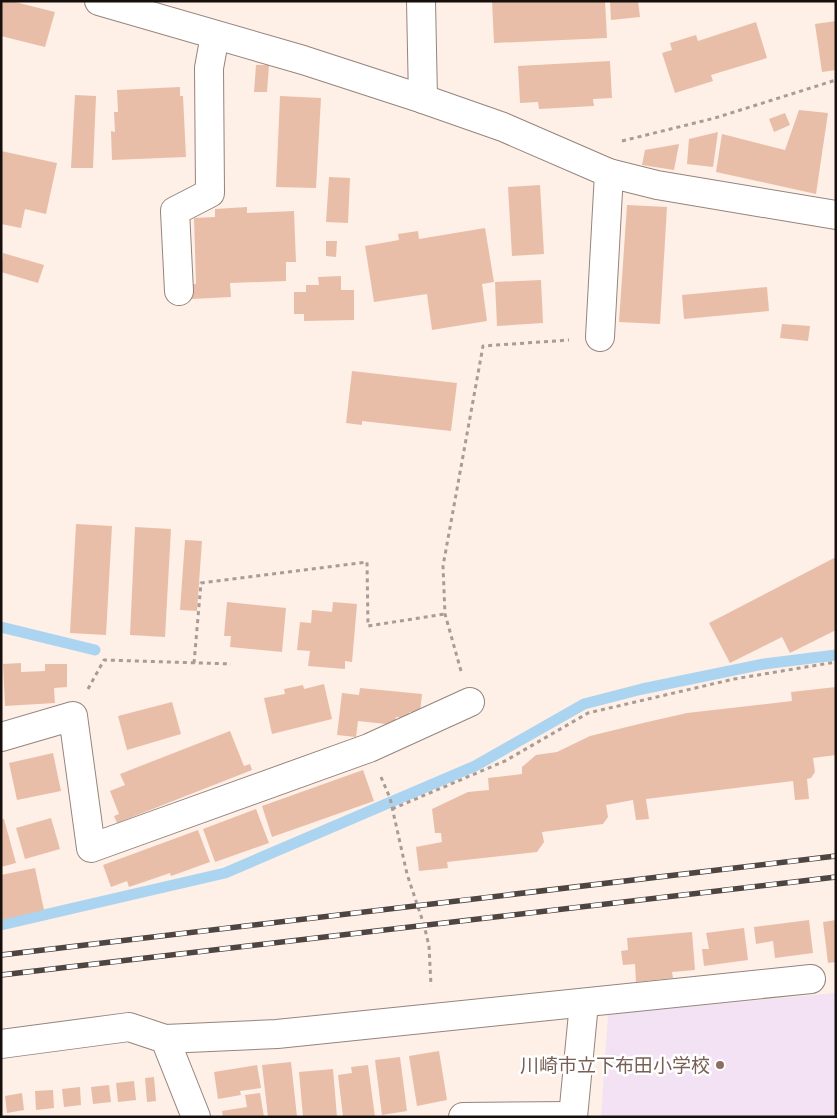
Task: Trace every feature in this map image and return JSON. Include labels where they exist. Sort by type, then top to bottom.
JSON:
[{"type":"street","points":[[99,1],[303,60],[423,99],[503,127],[609,173],[657,185],[836,215]]},
{"type":"street","points":[[421,1],[423,99]]},
{"type":"street","points":[[179,291],[175,211],[210,193],[209,68],[215,35]]},
{"type":"street","points":[[600,337],[609,173]]},
{"type":"street","points":[[1,737],[73,716],[91,848],[369,748],[470,702]]},
{"type":"street","points":[[1,1044],[130,1027],[165,1039],[277,1034],[812,979]]},
{"type":"street","points":[[463,1117],[574,1116],[584,1003]]},
{"type":"street","points":[[165,1039],[196,1117]]},
{"type":"path","points":[[613,143],[715,118],[836,80]]},
{"type":"path","points":[[470,702],[445,614],[443,566],[483,346],[600,337]]},
{"type":"path","points":[[194,662],[201,583],[367,562],[368,626],[445,614]]},
{"type":"path","points":[[73,716],[104,660],[231,664]]},
{"type":"path","points":[[392,809],[505,761],[588,713],[734,679],[836,662]]},
{"type":"path","points":[[369,748],[392,809],[407,874],[424,925],[429,946],[434,1019]]},
{"type":"shaded area","name":"川崎市立下布田小学校","points":[[836,993],[836,1117],[601,1117],[608,1014]]},
{"type":"building","points":[[1,1],[11,1],[55,12],[45,47],[1,36]]},
{"type":"building","points":[[492,1],[605,1],[607,38],[494,43]]},
{"type":"building","points":[[610,1],[638,1],[640,17],[611,20]]},
{"type":"building","points":[[836,21],[836,70],[822,72],[815,24]]},
{"type":"building","points":[[756,22],[767,58],[711,75],[713,81],[675,93],[662,53],[672,50],[670,43],[696,35],[698,41]]},
{"type":"building","points":[[610,61],[612,98],[593,99],[594,106],[539,109],[538,102],[520,103],[518,66]]},
{"type":"building","points":[[256,65],[269,65],[267,92],[254,92]]},
{"type":"building","points":[[180,87],[180,96],[183,96],[186,157],[112,160],[111,131],[115,132],[114,112],[118,112],[117,90]]},
{"type":"building","points":[[75,95],[96,96],[93,168],[71,168]]},
{"type":"building","points":[[280,96],[321,98],[316,188],[276,187]]},
{"type":"building","points":[[799,110],[828,113],[816,194],[716,172],[722,134],[785,150]]},
{"type":"building","points":[[785,113],[790,125],[774,132],[769,119]]},
{"type":"building","points":[[718,132],[713,167],[687,164],[689,139]]},
{"type":"building","points":[[679,144],[674,170],[642,165],[645,150]]},
{"type":"building","points":[[1,151],[57,163],[46,214],[25,209],[21,228],[1,224]]},
{"type":"building","points":[[329,177],[350,178],[348,223],[326,222]]},
{"type":"building","points":[[540,185],[544,254],[512,256],[508,187]]},
{"type":"building","points":[[627,205],[667,207],[660,324],[619,322]]},
{"type":"building","points":[[247,207],[247,213],[294,211],[296,262],[286,262],[286,281],[230,283],[231,297],[192,299],[191,284],[196,284],[194,218],[215,217],[215,209]]},
{"type":"building","points":[[485,228],[494,282],[482,284],[487,321],[432,330],[427,294],[374,302],[365,246],[399,240],[398,234],[418,231],[419,239]]},
{"type":"building","points":[[326,241],[337,241],[336,257],[326,256]]},
{"type":"building","points":[[3,253],[44,265],[38,283],[1,272]]},
{"type":"building","points":[[341,276],[341,290],[354,290],[354,320],[304,321],[304,314],[294,314],[294,292],[306,292],[306,285],[319,285],[318,277]]},
{"type":"building","points":[[541,280],[543,323],[497,326],[495,282]]},
{"type":"building","points":[[767,287],[769,311],[684,319],[682,295]]},
{"type":"building","points":[[782,324],[810,326],[808,341],[780,338]]},
{"type":"building","points":[[352,371],[457,383],[451,431],[362,421],[362,425],[346,423]]},
{"type":"building","points":[[76,524],[112,526],[106,635],[70,633]]},
{"type":"building","points":[[135,527],[171,529],[165,637],[130,635]]},
{"type":"building","points":[[185,540],[202,541],[197,611],[180,610]]},
{"type":"building","points":[[836,557],[836,630],[790,653],[782,637],[730,663],[709,623]]},
{"type":"building","points":[[227,602],[286,608],[282,652],[230,647],[231,636],[224,636]]},
{"type":"building","points":[[333,602],[357,604],[352,662],[345,661],[345,669],[308,666],[310,651],[297,650],[300,622],[311,623],[312,610],[332,612]]},
{"type":"building","points":[[21,663],[21,672],[45,671],[45,664],[67,664],[67,687],[54,688],[55,703],[5,706],[3,664]]},
{"type":"building","points":[[324,684],[332,719],[272,734],[264,698],[285,694],[284,689],[303,685],[304,689]]},
{"type":"building","points":[[836,687],[836,755],[813,758],[815,772],[811,778],[807,779],[809,799],[795,800],[793,781],[646,799],[649,819],[636,820],[633,800],[606,805],[608,817],[603,824],[542,832],[544,842],[537,852],[447,862],[448,868],[419,871],[416,847],[442,842],[441,833],[435,833],[432,809],[468,792],[489,790],[488,778],[522,774],[522,767],[536,755],[557,752],[590,736],[687,713],[792,701],[791,692]]},
{"type":"building","points":[[360,688],[422,694],[420,713],[409,712],[409,718],[396,717],[395,725],[358,721],[356,737],[337,735],[342,693],[359,695]]},
{"type":"building","points":[[172,702],[181,734],[127,750],[118,716]]},
{"type":"building","points":[[230,731],[244,766],[250,764],[252,770],[117,823],[114,816],[119,814],[110,791],[125,785],[120,774]]},
{"type":"building","points":[[53,753],[61,791],[17,800],[9,763]]},
{"type":"building","points":[[363,770],[374,801],[272,837],[262,806]]},
{"type":"building","points":[[256,809],[269,843],[215,862],[203,829]]},
{"type":"building","points":[[51,818],[60,849],[25,859],[16,828]]},
{"type":"building","points":[[1,819],[4,819],[16,863],[1,867]]},
{"type":"building","points":[[198,830],[210,862],[171,876],[170,873],[129,887],[127,881],[111,887],[103,865]]},
{"type":"building","points":[[35,868],[44,910],[1,920],[1,875]]},
{"type":"building","points":[[809,920],[813,953],[775,958],[773,941],[756,944],[754,927]]},
{"type":"building","points":[[836,920],[836,962],[828,963],[823,922]]},
{"type":"building","points":[[744,928],[748,960],[704,966],[702,949],[709,949],[706,933]]},
{"type":"building","points":[[692,932],[695,970],[672,972],[673,978],[636,982],[635,964],[623,965],[621,951],[628,950],[627,938]]},
{"type":"building","points":[[439,1051],[447,1100],[417,1106],[409,1056]]},
{"type":"building","points":[[400,1057],[407,1111],[382,1115],[375,1060]]},
{"type":"building","points":[[291,1062],[297,1117],[268,1117],[262,1065]]},
{"type":"building","points":[[257,1065],[261,1088],[240,1091],[241,1095],[218,1099],[214,1072]]},
{"type":"building","points":[[368,1065],[375,1117],[343,1117],[338,1075],[352,1073],[351,1067]]},
{"type":"building","points":[[333,1069],[337,1117],[303,1117],[299,1072]]},
{"type":"building","points":[[154,1077],[156,1101],[147,1102],[145,1078]]},
{"type":"building","points":[[134,1081],[136,1100],[118,1102],[116,1083]]},
{"type":"building","points":[[109,1085],[111,1102],[93,1104],[91,1087]]},
{"type":"building","points":[[80,1087],[81,1105],[64,1107],[62,1089]]},
{"type":"building","points":[[53,1090],[54,1108],[36,1110],[35,1091]]},
{"type":"building","points":[[22,1093],[24,1110],[7,1113],[5,1096]]},
{"type":"building","points":[[260,1093],[264,1117],[223,1117],[222,1111],[247,1107],[245,1095]]},
{"type":"waterway","points":[[1,627],[95,650]]},
{"type":"waterway","points":[[1,925],[225,873],[475,766],[584,704],[642,689],[764,664],[836,655]]},
{"type":"railway","points":[[1,955],[836,856]]},
{"type":"railway","points":[[1,975],[836,877]]},
{"type":"place","name":"川崎市立下布田小学校","points":[[720,1065]]}]
